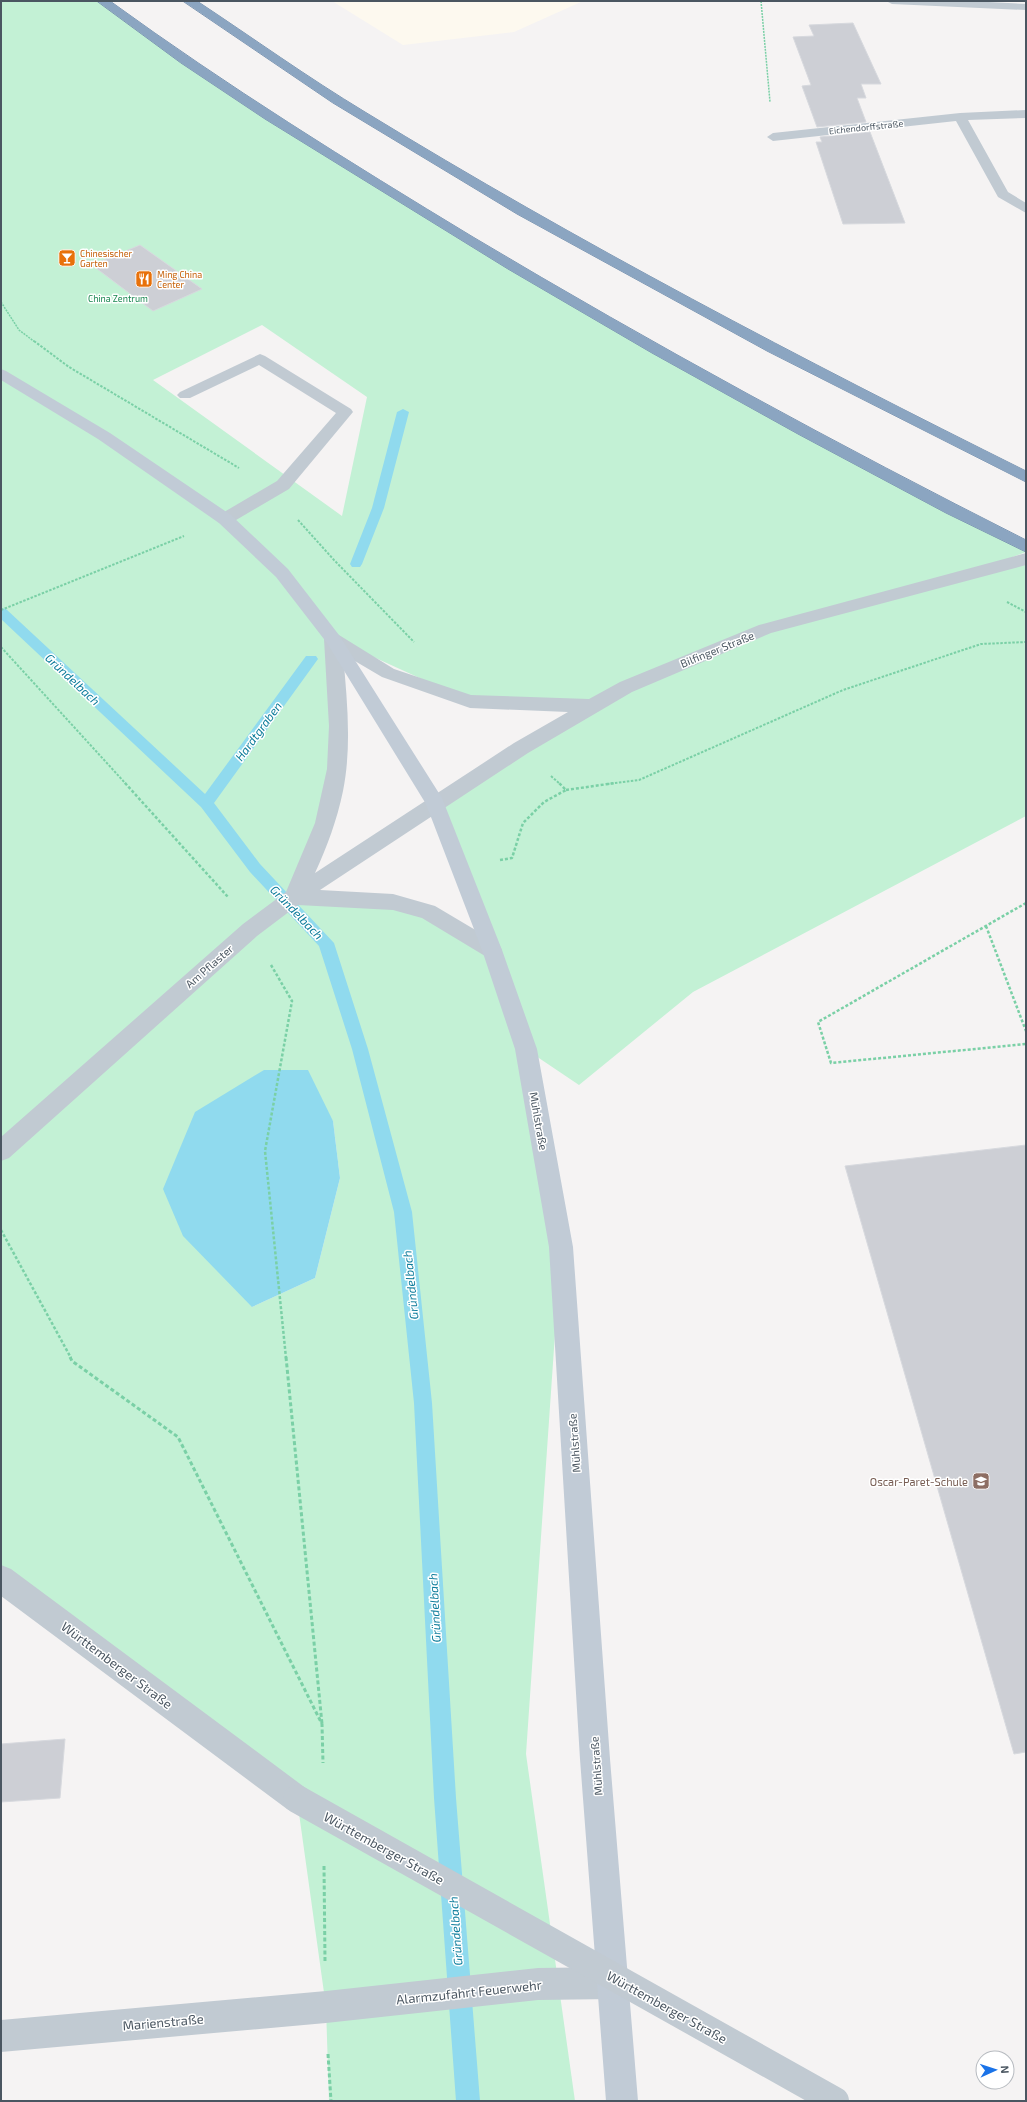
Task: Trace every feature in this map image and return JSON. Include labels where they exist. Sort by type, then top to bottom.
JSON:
[{"type":"highway","points":[[103,1],[296,135],[506,263],[776,417],[1026,547]]},
{"type":"highway","points":[[189,1],[358,113],[565,236],[834,381],[1026,477]]},
{"type":"main road","name":"Mühlstraße","points":[[1,374],[104,436],[225,519],[282,573],[334,639],[435,803],[492,950],[526,1049],[561,1247],[595,1759],[622,2101]]},
{"type":"street","points":[[892,1],[1026,7]]},
{"type":"street","name":"Eichendorffstraße","points":[[773,136],[960,117],[1026,114]]},
{"type":"street","points":[[960,117],[1003,194],[1026,209]]},
{"type":"street","points":[[185,395],[260,359],[345,412],[283,485],[225,519]]},
{"type":"street","name":"Bilfinger Straße","points":[[435,803],[521,748],[626,687],[765,629],[1026,559]]},
{"type":"street","points":[[334,639],[388,674],[470,700],[592,706]]},
{"type":"street","points":[[334,639],[339,726],[335,772],[329,811],[315,850],[294,897],[393,902],[428,912],[492,950]]},
{"type":"street","name":"Am Pflaster","points":[[1,1150],[250,930],[294,897],[435,803]]},
{"type":"street","name":"Württemberger Straße","points":[[1,1579],[297,1799],[835,2101]]},
{"type":"street","name":"Alarmzufahrt Feuerwehr","points":[[326,2007],[538,1984],[613,1983]]},
{"type":"street","name":"Marienstraße","points":[[1,2036],[326,2007]]},
{"type":"path","points":[[761,1],[773,136]]},
{"type":"path","points":[[1,610],[155,549]]},
{"type":"path","points":[[566,790],[639,780],[843,690],[981,644],[1026,642]]},
{"type":"path","points":[[1,647],[241,911],[250,930],[292,1001],[265,1151],[322,1724],[323,1767]]},
{"type":"path","points":[[1026,903],[818,1022],[831,1063],[1026,1044]]},
{"type":"path","points":[[986,926],[1026,1031]]},
{"type":"path","points":[[1,1230],[72,1361],[178,1437],[322,1724]]},
{"type":"path","points":[[324,1860],[326,2007],[331,2101]]},
{"type":"shaded area","points":[[332,1],[583,1],[514,32],[403,45]]},
{"type":"green space","name":"China Zentrum","points":[[1,1],[103,1],[122,15],[506,263],[1026,547],[1026,552],[965,575],[1026,559],[1026,816],[693,992],[579,1085],[527,1050],[561,1247],[526,1754],[575,2101],[329,2101],[326,2007],[297,1799],[1,1579]],"holes":[[[262,325],[367,397],[342,516],[153,380]],[[334,639],[470,701],[591,707],[435,803],[491,949],[393,902],[295,897],[335,772]],[[264,1070],[280,1070],[333,1121],[340,1178],[315,1278],[252,1307]]]},
{"type":"water","points":[[264,1070],[308,1070],[333,1121],[340,1178],[315,1278],[252,1307],[183,1236],[163,1189],[195,1112]]},
{"type":"building","points":[[853,23],[881,84],[861,84],[866,98],[857,98],[866,122],[817,127],[802,86],[811,85],[793,37],[814,36],[809,25]]},
{"type":"building","points":[[870,132],[905,223],[843,224],[816,142],[822,142],[820,137]]},
{"type":"building","name":"Ming China Center","points":[[140,245],[202,289],[153,311],[92,265]]},
{"type":"building","name":"Oscar-Paret-Schule","points":[[1026,1145],[1026,1752],[1014,1754],[845,1166]]},
{"type":"building","points":[[65,1739],[60,1798],[1,1802],[1,1744]]},
{"type":"waterway","name":"Hardtgraben","points":[[356,564],[378,508],[403,412]]},
{"type":"waterway","name":"Gründelbach","points":[[1,612],[206,803]]},
{"type":"waterway","name":"Hardtgraben","points":[[206,803],[311,659]]},
{"type":"waterway","name":"Gründelbach","points":[[206,803],[255,868],[326,943],[360,1049],[403,1212],[423,1403],[445,1798],[468,2101]]},
{"type":"place","name":"Chinesischer Garten","points":[[67,258]]},
{"type":"place","name":"Ming China Center","points":[[144,279]]},
{"type":"place","name":"Oscar-Paret-Schule","points":[[981,1481]]}]
